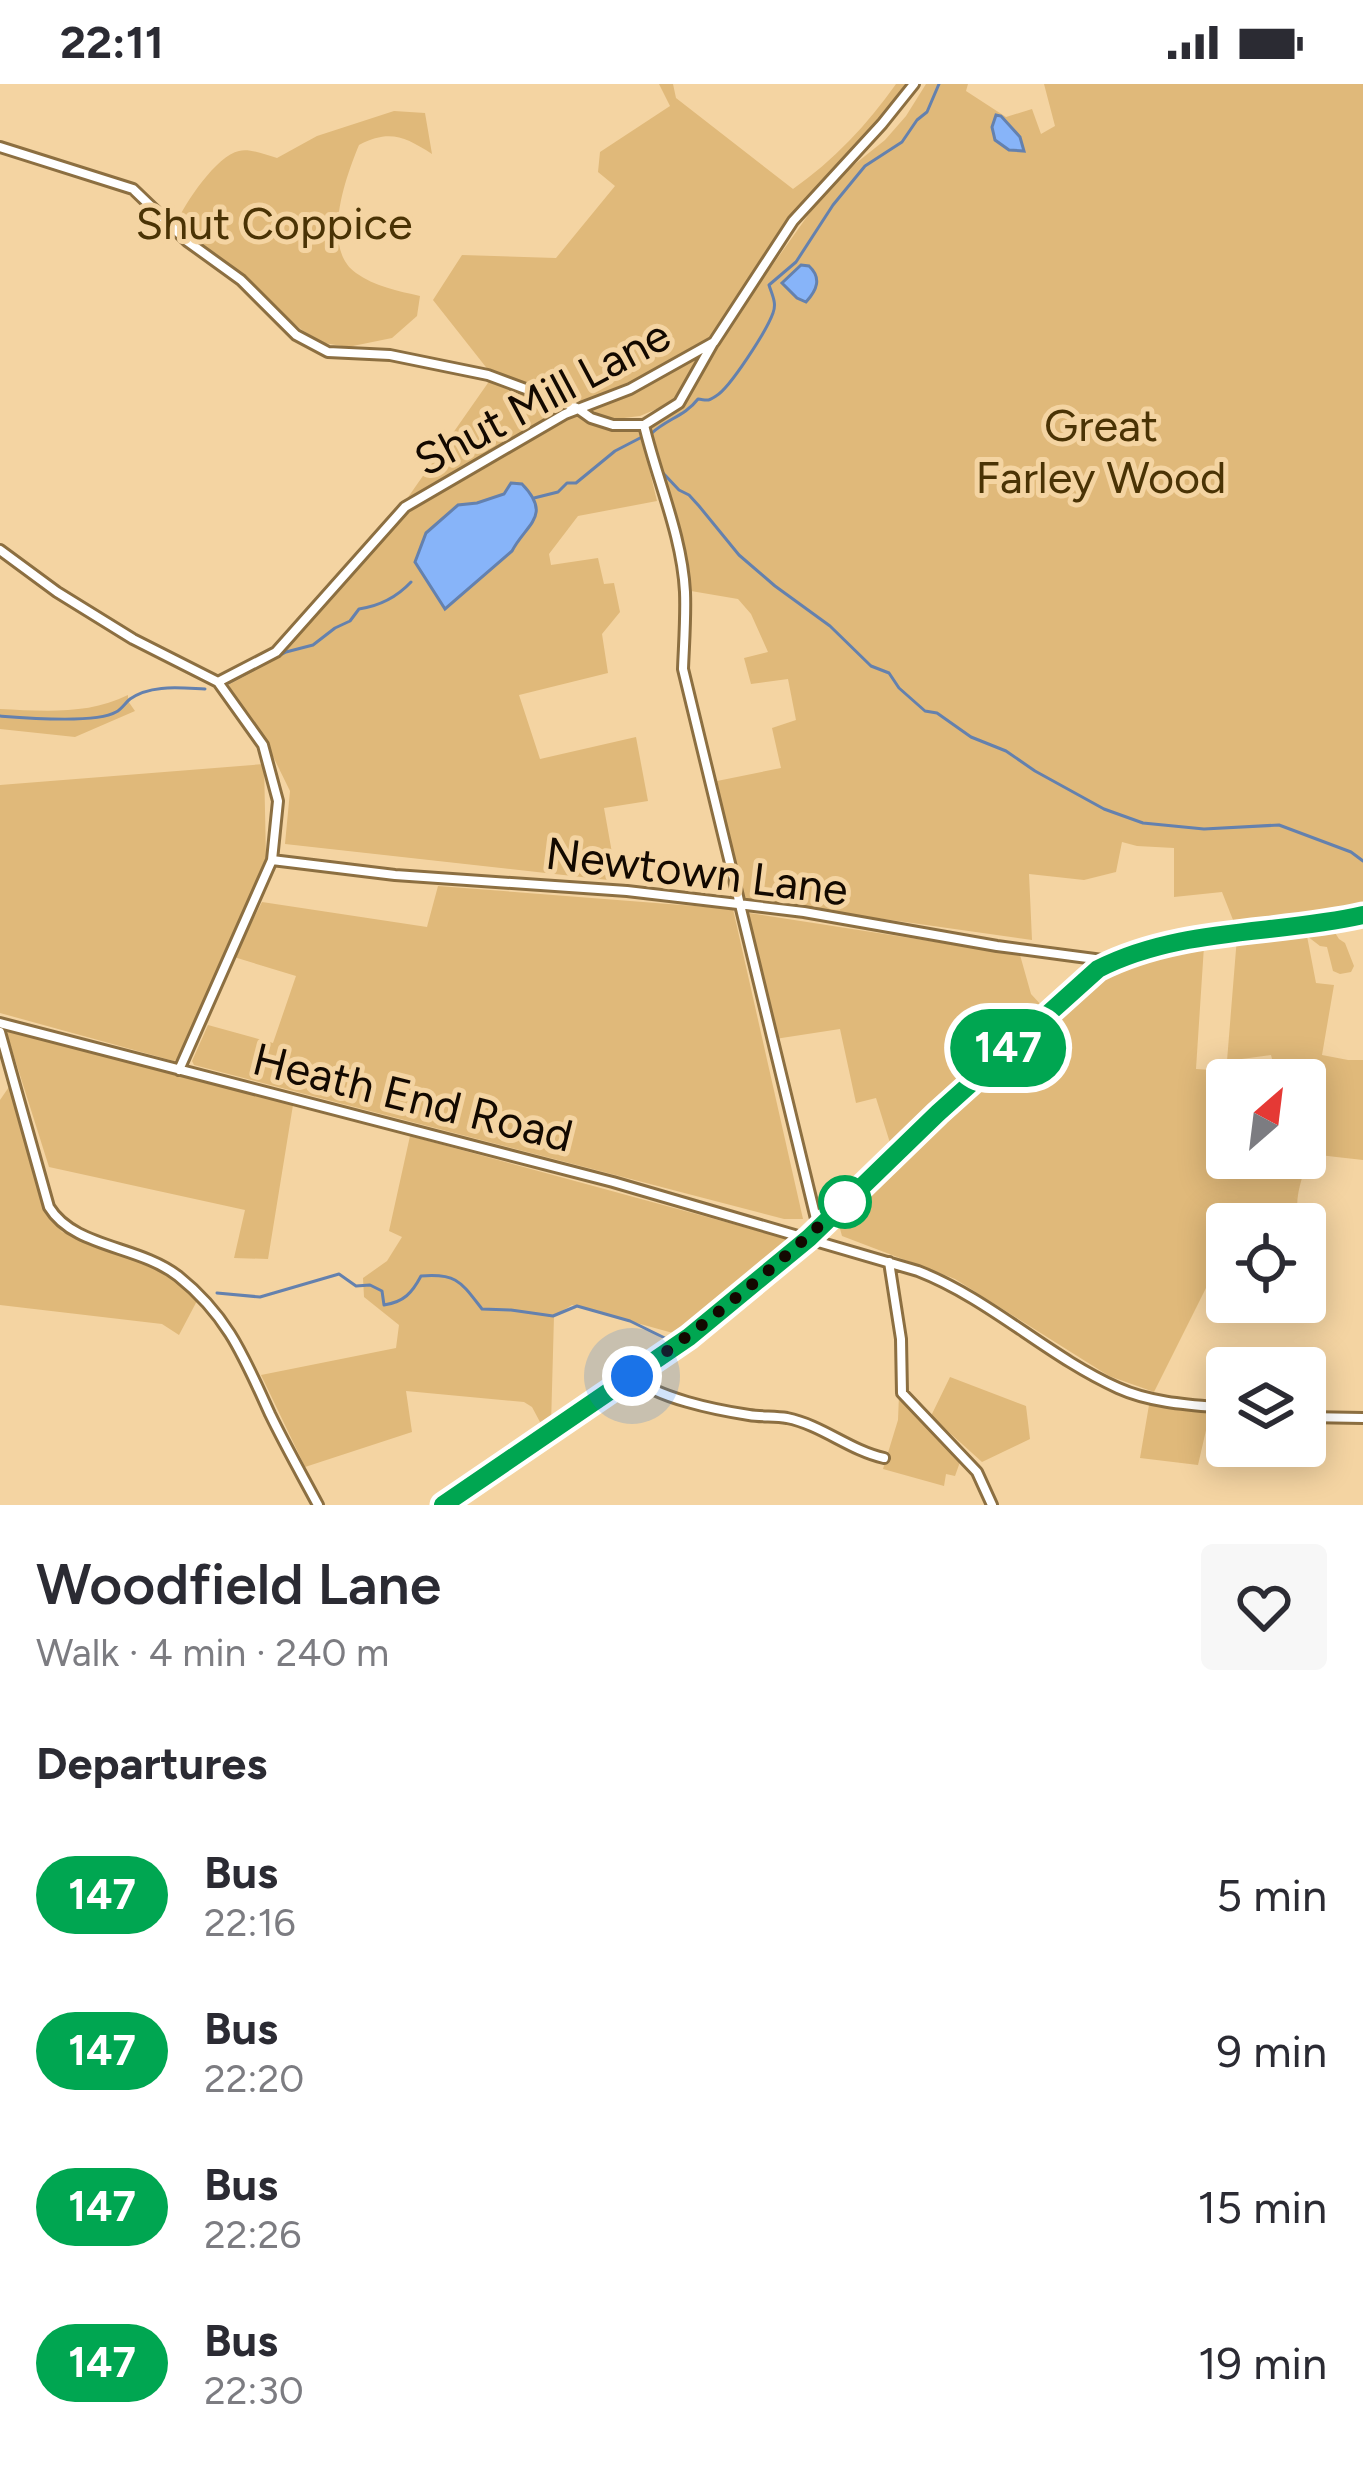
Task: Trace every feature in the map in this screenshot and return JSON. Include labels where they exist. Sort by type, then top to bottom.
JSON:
[{"type":"street","name":"Shut Mill Lane","points":[[218,682],[277,652],[405,507],[578,408],[630,389],[714,342],[794,221],[914,84]]},
{"type":"street","points":[[0,147],[133,189],[188,241],[241,280],[296,335],[328,352],[390,356],[488,375],[578,408],[591,418],[613,425],[644,425],[679,403],[714,342]]},
{"type":"street","points":[[644,425],[672,517],[685,589],[683,669],[818,1227]]},
{"type":"street","points":[[0,550],[56,592],[133,639],[218,682],[263,745],[278,801],[272,860],[179,1070]]},
{"type":"street","name":"Newtown Lane","points":[[272,860],[395,875],[627,891],[804,912],[1112,962]]},
{"type":"street","points":[[443,1505],[689,1337],[809,1238],[1098,969],[1213,936],[1306,927],[1363,915]]},
{"type":"street","name":"Heath End Road","points":[[0,1023],[613,1182],[889,1262],[944,1281],[1114,1387],[1157,1400],[1206,1406]]},
{"type":"street","points":[[0,1032],[55,1216],[76,1232],[150,1258],[212,1307],[245,1356],[318,1505]]},
{"type":"street","points":[[889,1262],[901,1339],[902,1393],[977,1472],[992,1505]]},
{"type":"street","points":[[632,1376],[643,1386],[714,1408],[788,1418],[830,1434],[862,1454],[884,1458]]},
{"type":"street","points":[[1326,1417],[1363,1418]]},
{"type":"green space","points":[[659,84],[673,84],[676,98],[793,189],[849,141],[896,84],[917,84],[883,131],[805,200],[712,336],[630,386],[581,404],[489,371],[433,300],[462,255],[556,258],[615,186],[598,172],[600,152],[670,106]]},
{"type":"green space","name":"Great Farley Wood","points":[[926,84],[968,84],[966,91],[1006,117],[1032,109],[1041,134],[1055,126],[1044,84],[1363,84],[1363,904],[1323,915],[1233,920],[1222,892],[1174,897],[1174,848],[1122,842],[1116,872],[1084,880],[1029,874],[1032,940],[742,899],[717,781],[781,768],[772,728],[796,720],[788,679],[751,684],[744,658],[768,652],[751,614],[738,599],[691,591],[678,528],[645,423],[682,406],[742,308],[811,211],[840,176],[885,140]]},
{"type":"green space","name":"Shut Coppice","points":[[394,111],[425,113],[432,154],[397,137],[359,145],[343,193],[338,230],[345,262],[356,273],[378,285],[420,296],[417,316],[392,338],[348,347],[324,343],[302,330],[176,224],[202,182],[230,154],[248,150],[277,158],[317,136]]},
{"type":"green space","points":[[706,350],[678,400],[640,416],[608,420],[590,409],[632,392]]},
{"type":"green space","points":[[490,380],[569,408],[404,503]]},
{"type":"green space","points":[[575,415],[614,429],[640,431],[657,501],[578,516],[549,554],[551,565],[598,558],[604,584],[614,583],[620,612],[602,634],[608,673],[519,695],[540,759],[636,737],[648,801],[604,808],[617,881],[285,844],[290,791],[228,681],[289,645],[331,589],[408,511]],"holes":[[[505,494],[534,497],[537,509],[512,552],[446,609],[426,533],[458,505]]]},
{"type":"green space","points":[[128,695],[135,711],[75,737],[0,729],[0,709],[81,709]]},
{"type":"green space","points":[[264,764],[266,858],[180,1058],[174,1061],[0,1013],[0,785]]},
{"type":"green space","points":[[438,886],[733,909],[803,1219],[784,1219],[194,1065],[208,1025],[273,1043],[296,976],[234,957],[262,902],[427,927]]},
{"type":"green space","points":[[749,913],[1020,955],[1031,994],[1043,1007],[891,1146],[876,1098],[856,1103],[840,1029],[775,1039]]},
{"type":"green space","points":[[1332,928],[1345,943],[1354,966],[1351,972],[1340,974],[1333,971],[1327,947],[1307,936],[1316,983],[1334,985],[1322,1055],[1363,1060],[1363,1160],[1326,1156],[1326,1059],[1272,1059],[1271,1055],[1227,1059],[1237,937],[1307,934]]},
{"type":"green space","points":[[1204,946],[1196,1069],[1206,1070],[1206,1179],[1301,1179],[1298,1203],[1206,1203],[1206,1288],[1154,1392],[1109,1376],[955,1279],[842,1236],[839,1225],[846,1209],[1103,974]]},
{"type":"green space","points":[[9,1030],[293,1105],[268,1259],[234,1258],[245,1210],[49,1167]]},
{"type":"green space","points":[[11,1084],[47,1211],[62,1232],[132,1257],[166,1274],[198,1299],[179,1335],[162,1324],[0,1305],[0,1100]]},
{"type":"green space","points":[[410,1136],[795,1241],[680,1335],[572,1305],[554,1316],[551,1425],[536,1432],[540,1422],[524,1402],[406,1391],[412,1432],[305,1467],[261,1375],[396,1348],[399,1325],[364,1297],[363,1278],[387,1261],[402,1237],[389,1231]]},
{"type":"green space","points":[[950,1377],[1026,1406],[1030,1439],[982,1462],[931,1416]]},
{"type":"green space","points":[[899,1395],[960,1462],[955,1476],[946,1474],[944,1486],[883,1469],[898,1420]]},
{"type":"green space","points":[[1149,1405],[1206,1412],[1198,1465],[1140,1458]]},
{"type":"water","points":[[996,115],[1020,137],[1024,151],[1009,150],[995,140]]},
{"type":"water","points":[[801,265],[809,266],[817,280],[806,302],[782,283]]},
{"type":"water","points":[[511,483],[522,484],[531,495],[534,519],[512,551],[445,609],[415,562],[426,533],[458,505],[504,494]]},
{"type":"waterway","points":[[652,433],[698,399],[716,396],[730,382],[773,313],[769,285],[796,262],[865,166],[902,142],[927,112],[939,84]]},
{"type":"waterway","points":[[534,498],[576,483],[615,451],[642,437]]},
{"type":"waterway","points":[[663,473],[689,495],[739,555],[775,586],[830,626],[871,666],[889,673],[925,711],[937,713],[971,737],[1006,751],[1104,809],[1143,823],[1204,829],[1279,825],[1363,861]]},
{"type":"waterway","points":[[226,684],[286,652],[313,645],[350,621],[359,609],[387,600],[411,582]]},
{"type":"waterway","points":[[0,716],[93,718],[116,712],[147,691],[205,689]]},
{"type":"waterway","points":[[217,1293],[260,1297],[339,1274],[356,1286],[370,1285],[382,1291],[384,1305],[407,1296],[421,1276],[443,1276],[463,1286],[482,1309],[553,1316],[577,1306],[630,1321],[671,1341]]},
{"type":"bus line","name":"147","points":[[443,1505],[689,1337],[809,1238],[938,1113],[1098,969],[1119,959],[1213,936],[1306,927],[1363,915]]},
{"type":"route","points":[[632,1376],[689,1337],[809,1238],[845,1202]]}]
